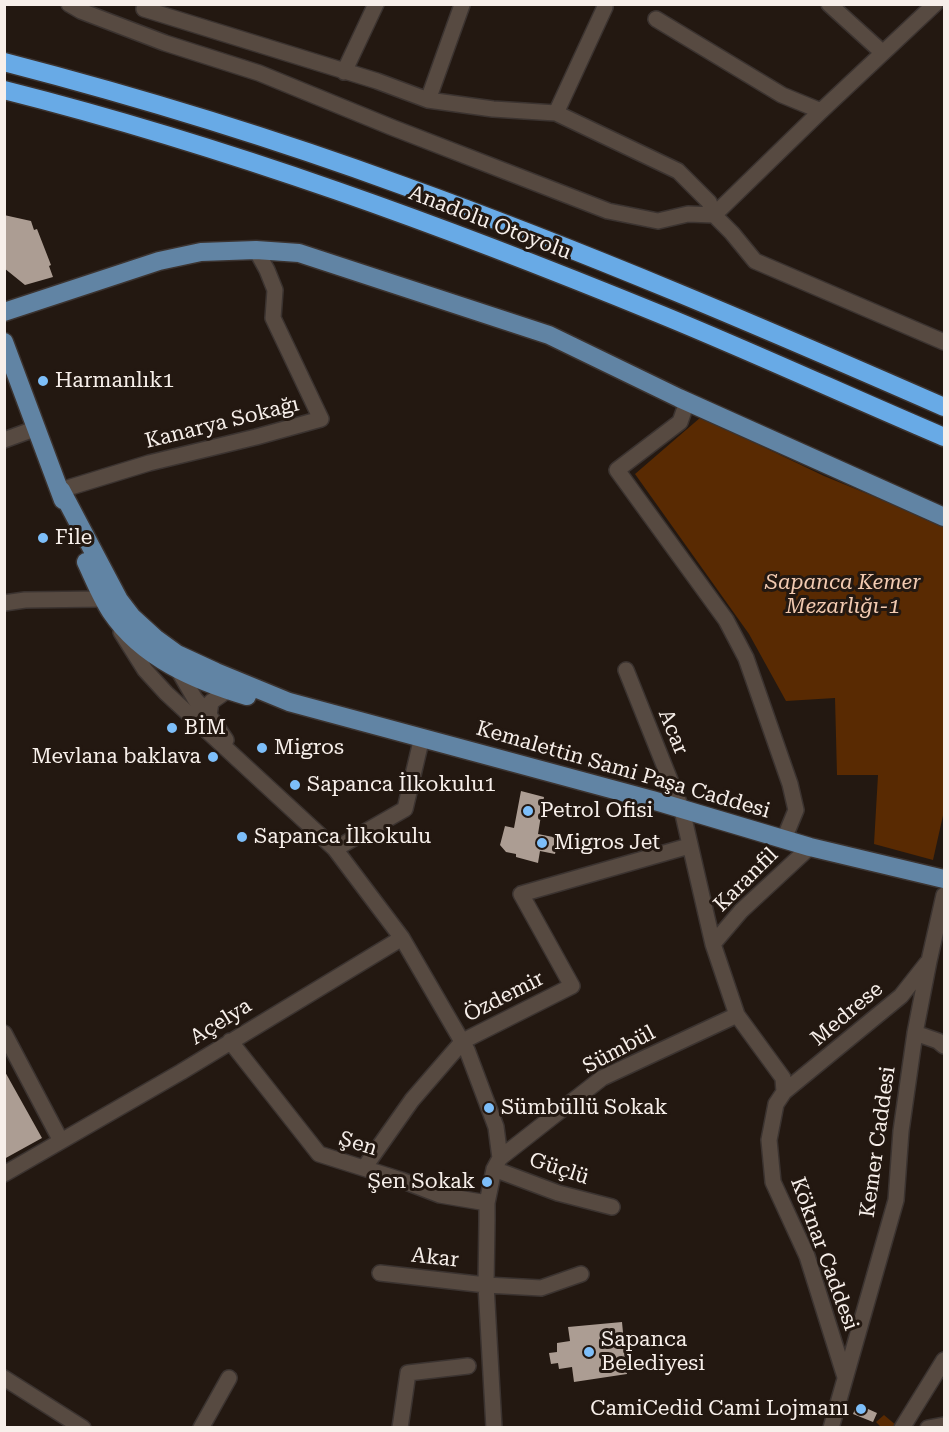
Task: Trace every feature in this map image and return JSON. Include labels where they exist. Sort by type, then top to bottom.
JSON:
[{"type":"highway","name":"Anadolu Otoyolu","points":[[4,62],[225,125],[403,185],[663,288],[945,407]]},
{"type":"highway","name":"Anadolu Otoyolu","points":[[4,90],[171,136],[393,210],[665,316],[945,437]]},
{"type":"main road","points":[[4,312],[159,261],[201,252],[256,250],[299,253],[549,335],[687,402],[945,517]]},
{"type":"main road","points":[[4,342],[61,490]]},
{"type":"main road","name":"Kemalettin Sami Paşa Caddesi","points":[[61,490],[70,525],[103,599],[113,615],[150,652],[178,670],[228,690],[263,700],[289,702]]},
{"type":"main road","name":"Kemalettin Sami Paşa Caddesi","points":[[61,490],[119,600],[132,617],[168,648],[196,663],[289,702],[422,737],[810,847],[945,879]]},
{"type":"street","points":[[69,4],[128,29],[258,73],[608,211],[658,221],[688,214],[714,215],[935,4]]},
{"type":"street","points":[[344,72],[376,4]]},
{"type":"street","points":[[829,4],[883,53]]},
{"type":"street","points":[[428,100],[462,5]]},
{"type":"street","points":[[128,29],[146,7],[428,100],[493,109],[556,113],[678,171],[709,202],[714,215],[755,261],[945,342]]},
{"type":"street","points":[[556,113],[605,7]]},
{"type":"street","points":[[656,19],[782,95],[821,111]]},
{"type":"street","name":"Kanarya Sokağı","points":[[61,490],[149,463],[321,419],[273,318],[275,290],[256,250]]},
{"type":"street","points":[[687,402],[680,422],[617,470],[726,620],[746,657],[790,784],[796,810],[784,839]]},
{"type":"street","points":[[4,440],[37,428]]},
{"type":"street","points":[[4,603],[25,600],[103,599]]},
{"type":"street","points":[[113,615],[116,625],[145,670],[173,700],[335,849],[402,938],[463,1041],[496,1127],[497,1164],[487,1203],[486,1285],[494,1428]]},
{"type":"street","points":[[168,648],[195,699],[209,715],[225,740],[253,772]]},
{"type":"street","points":[[173,700],[170,685],[178,670],[196,663]]},
{"type":"street","name":"Acar","points":[[626,670],[682,810]]},
{"type":"street","points":[[209,715],[211,702],[228,690]]},
{"type":"street","points":[[335,849],[405,809],[422,737]]},
{"type":"street","points":[[682,810],[713,944],[737,1016],[783,1078],[784,1092]]},
{"type":"street","name":"Özdemir","points":[[463,1041],[572,986],[521,894],[689,846]]},
{"type":"street","name":"Karanfil","points":[[713,944],[741,911],[810,847]]},
{"type":"street","name":"Kemer Caddesi","points":[[831,1428],[896,1200],[901,1131],[915,1033],[945,895]]},
{"type":"street","name":"Açelya","points":[[4,1174],[181,1072],[402,938]]},
{"type":"street","name":"Medrese","points":[[784,1092],[901,996],[929,961]]},
{"type":"street","name":"Sümbül","points":[[497,1164],[602,1078],[737,1016]]},
{"type":"street","points":[[4,1033],[61,1141]]},
{"type":"street","points":[[915,1033],[938,1041],[945,1046]]},
{"type":"street","name":"Şen","points":[[230,1041],[319,1154],[440,1195],[487,1203]]},
{"type":"street","points":[[364,1168],[412,1100],[463,1041]]},
{"type":"street","name":"Köknar Caddesi","points":[[784,1092],[776,1104],[769,1140],[773,1182],[807,1256],[844,1377]]},
{"type":"street","name":"Güçlü","points":[[497,1164],[558,1193],[612,1207]]},
{"type":"street","name":"Akar","points":[[380,1273],[486,1285],[541,1288],[581,1274]]},
{"type":"street","points":[[902,1428],[945,1360]]},
{"type":"street","points":[[400,1428],[408,1373],[468,1366]]},
{"type":"street","points":[[4,1378],[83,1428]]},
{"type":"street","points":[[201,1428],[229,1378]]},
{"type":"street","points":[[928,1428],[945,1425]]},
{"type":"green space","name":"Sapanca Kemer Mezarlığı-1","points":[[701,417],[824,476],[944,525],[944,811],[933,860],[874,844],[878,775],[837,775],[835,698],[786,701],[749,634],[635,474]]},
{"type":"green space","points":[[884,1415],[897,1426],[881,1427],[876,1422]]},
{"type":"building","points":[[4,215],[31,221],[34,230],[37,229],[51,265],[49,266],[53,277],[25,285],[4,268]]},
{"type":"building","points":[[521,791],[544,797],[538,834],[558,838],[555,854],[540,851],[538,863],[516,857],[516,854],[506,852],[500,845],[505,826],[514,828]]},
{"type":"building","points":[[4,1070],[42,1138],[4,1159]]},
{"type":"building","name":"Sapanca Belediyesi","points":[[622,1322],[627,1374],[574,1382],[572,1367],[559,1369],[558,1363],[551,1364],[549,1353],[557,1352],[557,1343],[570,1341],[568,1327]]},
{"type":"building","name":"CamiCedid Cami Lojmanı","points":[[857,1404],[877,1413],[873,1422],[853,1414]]},
{"type":"place","name":"Harmanlık1","points":[[43,381]]},
{"type":"place","name":"File","points":[[43,538]]},
{"type":"place","name":"BİM","points":[[172,728]]},
{"type":"place","name":"Migros","points":[[262,748]]},
{"type":"place","name":"Mevlana baklava","points":[[213,757]]},
{"type":"place","name":"Sapanca İlkokulu1","points":[[295,785]]},
{"type":"place","name":"Petrol Ofisi","points":[[528,811]]},
{"type":"place","name":"Sapanca İlkokulu","points":[[242,837]]},
{"type":"place","name":"Migros Jet","points":[[542,843]]},
{"type":"place","name":"Sümbüllü Sokak","points":[[489,1108]]},
{"type":"place","name":"Şen Sokak","points":[[487,1182]]},
{"type":"place","name":"Sapanca Belediyesi","points":[[589,1352]]},
{"type":"place","name":"CamiCedid Cami Lojmanı","points":[[861,1409]]}]
